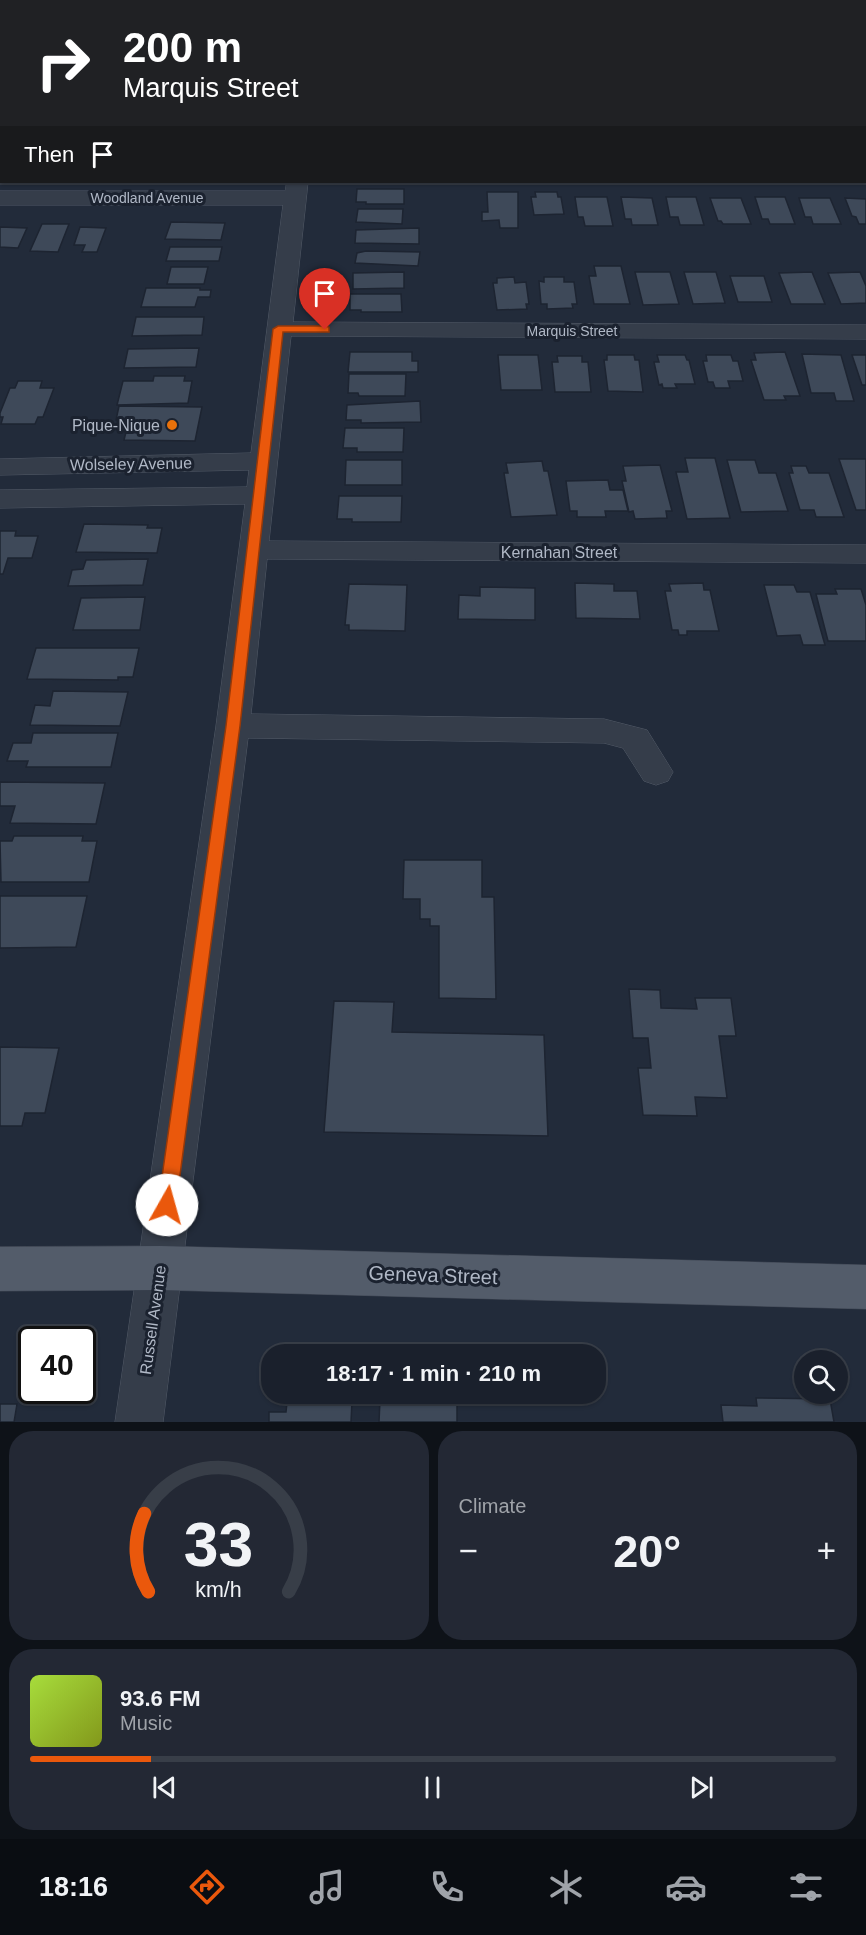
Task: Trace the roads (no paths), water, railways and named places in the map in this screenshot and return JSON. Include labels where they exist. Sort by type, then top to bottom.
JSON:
[{"type":"main road","name":"Geneva Street","points":[[0,1269],[160,1268],[866,1287]]},
{"type":"street","name":"Woodland Avenue","points":[[0,198],[295,190]]},
{"type":"street","name":"Russell Avenue","points":[[139,1422],[233,726],[295,190]]},
{"type":"street","name":"Marquis Street","points":[[278,329],[866,332]]},
{"type":"street","name":"Wolseley Avenue","points":[[7,467],[263,461]]},
{"type":"street","points":[[0,499],[7,467]]},
{"type":"street","name":"Wolseley Avenue","points":[[0,499],[259,495]]},
{"type":"street","name":"Kernahan Street","points":[[253,550],[866,554]]},
{"type":"street","points":[[233,726],[604,731],[635,739],[656,772]]},
{"type":"place","name":"Pique-Nique","points":[[172,425]]}]
